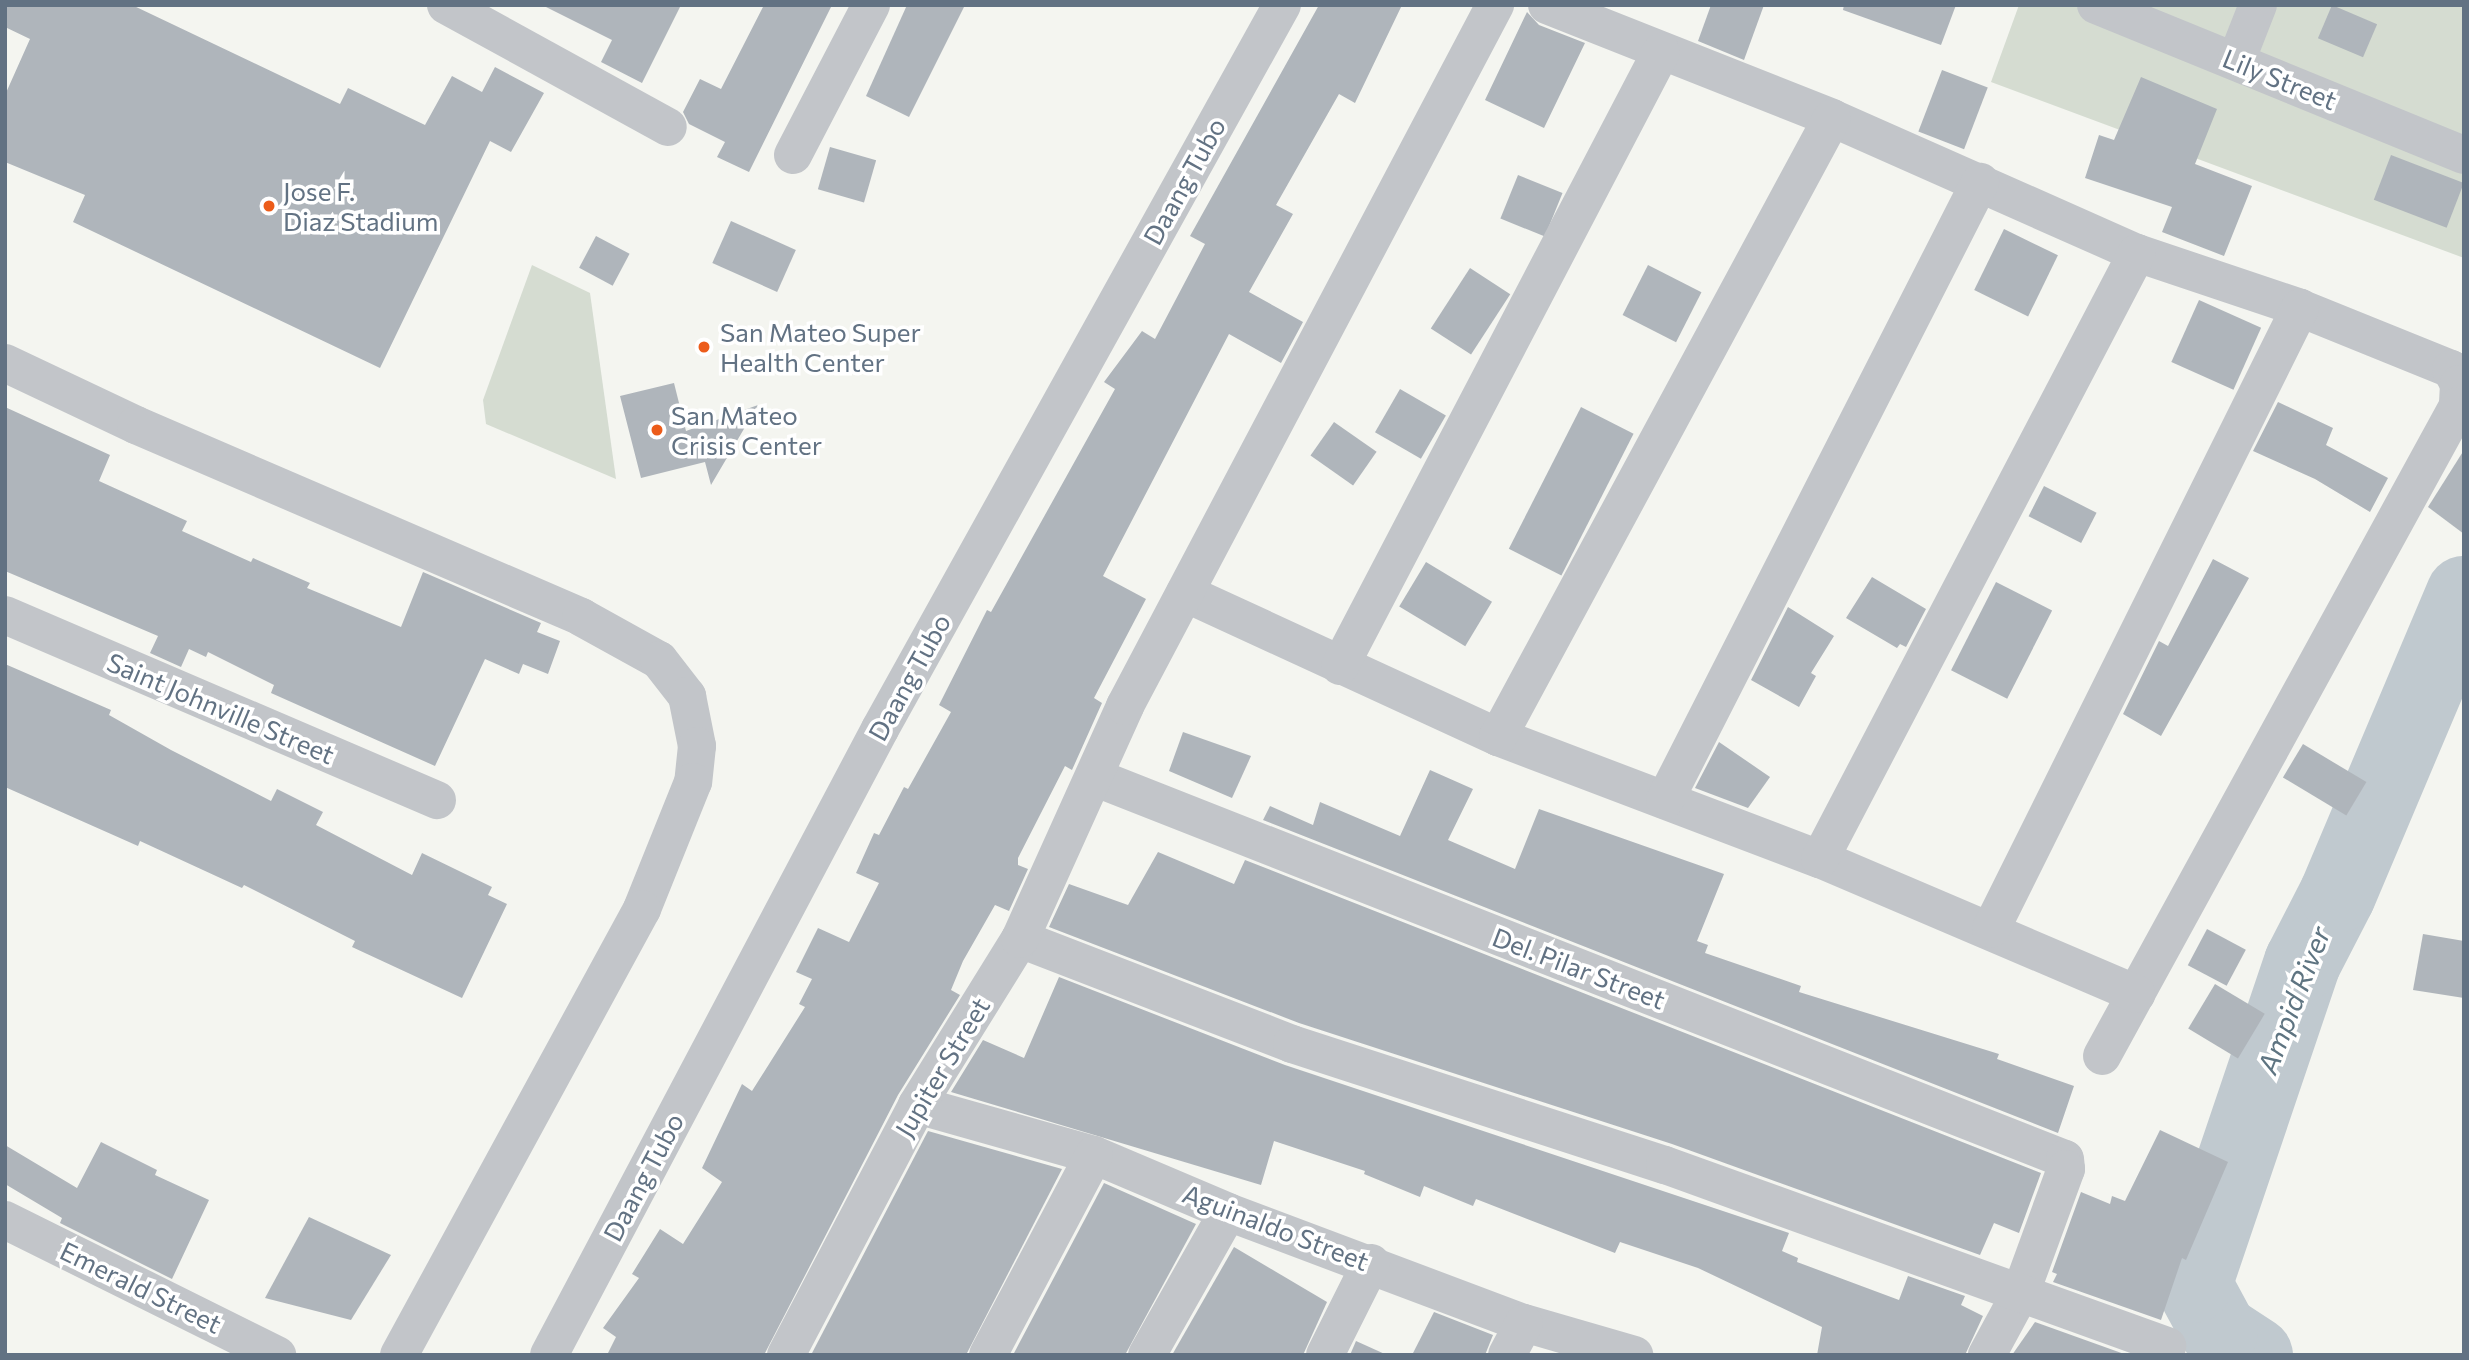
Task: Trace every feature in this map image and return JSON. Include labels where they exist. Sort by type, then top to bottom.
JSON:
[{"type":"street","points":[[446,5],[668,127]]},
{"type":"street","points":[[793,155],[871,5]]},
{"type":"street","name":"Daang Tubo","points":[[549,1355],[880,729],[1282,5]]},
{"type":"street","name":"Jupiter Street","points":[[786,1355],[916,1105],[1020,939],[1125,706],[1495,5]]},
{"type":"street","points":[[1547,5],[1832,118],[2137,253],[2300,308],[2451,369],[2459,384],[2458,406],[2102,1056]]},
{"type":"street","name":"Lily Street","points":[[2096,5],[2464,155]]},
{"type":"street","points":[[2236,61],[2258,5]]},
{"type":"street","points":[[1340,666],[1661,52]]},
{"type":"street","points":[[1498,737],[1832,118]]},
{"type":"street","points":[[1665,800],[1980,182]]},
{"type":"street","points":[[1820,859],[2137,253]]},
{"type":"street","points":[[1991,929],[2300,308]]},
{"type":"street","points":[[5,363],[136,425],[581,617],[659,660],[687,696],[697,746],[693,782],[642,909],[399,1355]]},
{"type":"street","points":[[1185,593],[1498,737],[1820,859],[1991,929],[2136,994]]},
{"type":"street","name":"Saint Johnville Street","points":[[5,615],[437,800]]},
{"type":"street","name":"Del. Pilar Street","points":[[1094,777],[2065,1159],[2066,1169],[2021,1292]]},
{"type":"street","points":[[1020,939],[1292,1044],[1665,1165],[2167,1346]]},
{"type":"street","name":"Aguinaldo Street","points":[[916,1105],[1094,1155],[1228,1212],[1371,1263],[1515,1339],[1634,1355]]},
{"type":"street","points":[[988,1355],[1094,1155]]},
{"type":"street","points":[[1147,1355],[1228,1212]]},
{"type":"street","name":"Emerald Street","points":[[5,1220],[277,1355]]},
{"type":"street","points":[[1325,1355],[1371,1263]]},
{"type":"street","points":[[1987,1355],[2021,1292]]},
{"type":"shaded area","points":[[2019,5],[2464,5],[2464,258],[1991,82]]},
{"type":"shaded area","points":[[532,265],[590,293],[616,479],[486,424],[483,400]]},
{"type":"building","name":"Jose F. Diaz Stadium","points":[[5,5],[132,5],[340,104],[348,88],[425,125],[452,76],[482,92],[495,67],[544,93],[511,152],[490,141],[380,368],[73,222],[85,195],[5,162],[5,95],[30,39],[5,27]]},
{"type":"building","points":[[542,5],[681,5],[642,83],[601,62],[612,40]]},
{"type":"building","points":[[764,5],[832,5],[749,172],[717,157],[725,142],[689,124],[683,112],[700,79],[721,89]]},
{"type":"building","points":[[907,5],[965,5],[909,117],[866,96]]},
{"type":"building","points":[[1319,5],[1402,5],[1355,103],[1339,94],[1276,205],[1293,214],[1249,292],[1303,322],[1281,363],[1229,334],[1103,576],[1146,599],[1094,698],[1102,703],[1072,770],[1065,766],[1018,858],[1018,865],[1028,869],[1009,911],[995,905],[963,961],[951,990],[960,995],[898,1095],[764,1355],[607,1355],[616,1337],[603,1328],[639,1278],[632,1274],[660,1229],[683,1244],[722,1182],[702,1168],[742,1084],[752,1091],[805,1007],[799,1004],[812,979],[796,972],[818,928],[849,942],[879,883],[856,873],[874,833],[879,835],[904,787],[908,789],[951,712],[939,705],[987,610],[991,612],[1115,389],[1104,382],[1142,331],[1155,339],[1205,244],[1190,236]]},
{"type":"building","points":[[1711,5],[1764,5],[1744,60],[1698,41]]},
{"type":"building","points":[[1844,5],[1956,5],[1941,45],[1843,10]]},
{"type":"building","points":[[2332,5],[2377,24],[2363,57],[2318,38]]},
{"type":"building","points":[[1527,12],[1539,25],[1585,43],[1544,128],[1485,100]]},
{"type":"building","points":[[1942,70],[1988,88],[1964,149],[1918,132]]},
{"type":"building","points":[[2141,77],[2217,109],[2195,164],[2252,186],[2224,256],[2162,232],[2172,207],[2085,178],[2099,135],[2114,140]]},
{"type":"building","points":[[830,147],[876,160],[864,203],[818,189]]},
{"type":"building","points":[[2391,155],[2464,183],[2447,228],[2374,200]]},
{"type":"building","points":[[1518,175],[1563,193],[1545,237],[1500,219]]},
{"type":"building","points":[[731,221],[796,250],[777,292],[712,263]]},
{"type":"building","points":[[2004,229],[2058,255],[2028,316],[1974,290]]},
{"type":"building","points":[[596,236],[630,254],[613,286],[579,268]]},
{"type":"building","points":[[1648,265],[1701,292],[1676,342],[1623,315]]},
{"type":"building","points":[[1470,268],[1510,294],[1471,355],[1431,328]]},
{"type":"building","points":[[2199,300],[2261,328],[2233,390],[2171,362]]},
{"type":"building","name":"San Mateo Crisis Center","points":[[674,383],[686,431],[758,405],[711,485],[705,462],[641,478],[620,396]]},
{"type":"building","points":[[1400,389],[1446,416],[1421,459],[1375,432]]},
{"type":"building","points":[[2278,402],[2333,428],[2326,445],[2388,478],[2370,512],[2315,479],[2253,451]]},
{"type":"building","points":[[5,407],[110,455],[99,481],[187,521],[182,531],[251,562],[253,558],[310,583],[307,588],[401,627],[423,572],[541,623],[537,632],[560,641],[548,674],[523,664],[519,674],[485,659],[435,766],[271,693],[274,685],[208,652],[206,657],[189,649],[181,667],[150,653],[158,636],[5,571]]},
{"type":"building","points":[[1581,407],[1634,434],[1561,575],[1509,549]]},
{"type":"building","points":[[1334,422],[1377,452],[1353,485],[1310,456]]},
{"type":"building","points":[[2464,450],[2464,534],[2428,507]]},
{"type":"building","points":[[2044,486],[2097,513],[2081,543],[2029,516]]},
{"type":"building","points":[[2213,559],[2249,578],[2161,736],[2123,714],[2159,641],[2168,646]]},
{"type":"building","points":[[1426,562],[1492,602],[1465,646],[1399,607]]},
{"type":"building","points":[[1872,577],[1926,609],[1906,647],[1900,644],[1897,648],[1846,618]]},
{"type":"building","points":[[1996,582],[2052,611],[2007,699],[1951,670]]},
{"type":"building","points":[[1788,607],[1834,636],[1811,673],[1816,676],[1799,707],[1751,680]]},
{"type":"building","points":[[5,664],[111,710],[109,715],[271,801],[277,789],[323,812],[316,825],[412,875],[422,853],[492,887],[488,895],[507,904],[462,998],[352,947],[355,941],[244,885],[242,888],[140,841],[138,846],[5,787]]},
{"type":"building","points":[[1183,732],[1251,756],[1232,798],[1169,771]]},
{"type":"building","points":[[1719,742],[1770,777],[1748,808],[1695,788]]},
{"type":"building","points":[[2303,744],[2366,782],[2346,816],[2283,777]]},
{"type":"building","points":[[1430,770],[1473,789],[1448,840],[1515,869],[1539,809],[1724,874],[1697,941],[1708,945],[1705,953],[1801,986],[1799,992],[1999,1054],[1997,1059],[2074,1086],[2058,1133],[1263,820],[1270,806],[1313,825],[1320,802],[1400,836]]},
{"type":"building","points":[[1158,852],[1234,884],[1245,860],[2041,1173],[2019,1233],[1994,1223],[1980,1255],[1672,1144],[1299,1023],[1049,927],[1069,884],[1128,905]]},
{"type":"building","points":[[2207,929],[2246,950],[2227,986],[2188,965]]},
{"type":"building","points":[[2423,934],[2464,941],[2464,998],[2413,990]]},
{"type":"building","points":[[1059,977],[1285,1065],[1789,1233],[1782,1251],[1798,1258],[1797,1262],[1899,1300],[1908,1276],[1965,1296],[1961,1305],[1983,1316],[1965,1355],[1817,1355],[1822,1327],[1698,1268],[1620,1242],[1615,1253],[1476,1199],[1473,1206],[1424,1186],[1420,1197],[1364,1174],[1365,1171],[1274,1141],[1261,1185],[951,1092],[983,1040],[1024,1058]]},
{"type":"building","points":[[2215,984],[2265,1014],[2238,1058],[2188,1029]]},
{"type":"building","points":[[2160,1130],[2228,1162],[2186,1260],[2182,1258],[2161,1320],[2053,1282],[2057,1274],[2052,1272],[2081,1192],[2110,1204],[2112,1196],[2125,1201]]},
{"type":"building","points":[[928,1131],[1062,1169],[966,1355],[811,1355]]},
{"type":"building","points":[[101,1142],[157,1170],[155,1175],[209,1200],[172,1279],[60,1223],[62,1218],[5,1184],[5,1145],[77,1188]]},
{"type":"building","points":[[1104,1183],[1196,1224],[1125,1355],[1013,1355]]},
{"type":"building","points":[[309,1217],[391,1255],[351,1320],[265,1298]]},
{"type":"building","points":[[1234,1247],[1327,1302],[1303,1355],[1172,1355]]},
{"type":"building","points":[[1434,1312],[1493,1335],[1485,1355],[1412,1355]]},
{"type":"building","points":[[2035,1322],[2127,1355],[2012,1355]]},
{"type":"building","points":[[1356,1341],[1387,1355],[1350,1355]]},
{"type":"waterway","name":"Ampid River","points":[[2254,1355],[2219,1332],[2193,1284],[2302,962],[2337,894],[2464,594]]},
{"type":"place","name":"Jose F. Diaz Stadium","points":[[269,206]]},
{"type":"place","name":"San Mateo Super Health Center","points":[[704,347]]},
{"type":"place","name":"San Mateo Crisis Center","points":[[657,430]]}]
